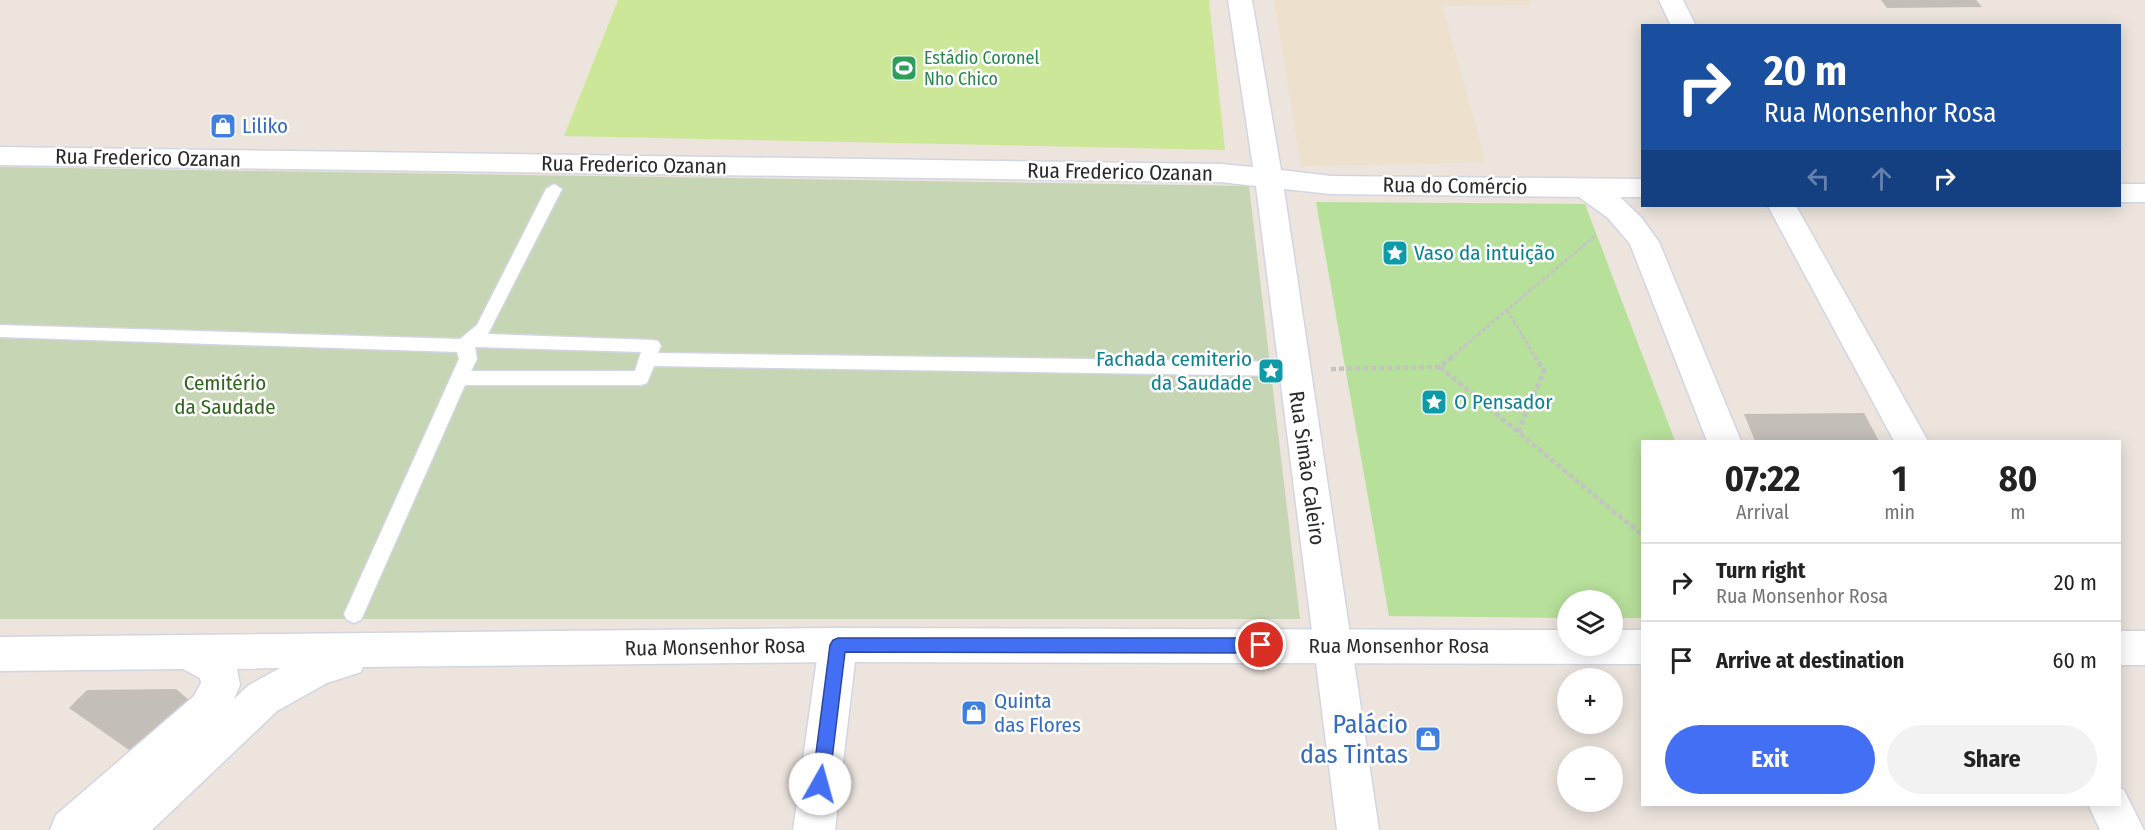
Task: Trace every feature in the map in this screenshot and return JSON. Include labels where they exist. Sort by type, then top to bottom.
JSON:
[{"type":"street","name":"Rua Simão Caleiro","points":[[1240,0],[1269,178],[1331,646],[1358,830]]},
{"type":"street","points":[[1671,0],[1683,24]]},
{"type":"street","name":"Rua Frederico Ozanan","points":[[0,156],[1220,173],[1269,178]]},
{"type":"street","name":"Rua do Comércio","points":[[1269,178],[1331,185],[1641,188]]},
{"type":"street","points":[[1585,188],[1628,218],[1644,242],[1724,440]]},
{"type":"street","points":[[2121,193],[2145,193]]},
{"type":"street","points":[[1783,207],[1910,440]]},
{"type":"street","points":[[814,830],[838,645]]},
{"type":"street","name":"Rua Monsenhor Rosa","points":[[0,654],[838,645],[1641,646]]},
{"type":"street","points":[[2121,648],[2145,648]]},
{"type":"street","points":[[71,830],[208,708],[221,686],[217,667],[184,651]]},
{"type":"street","points":[[122,830],[263,699],[318,668],[378,651]]},
{"type":"street","points":[[2110,806],[2123,830]]},
{"type":"lane","points":[[354,614],[468,359],[468,343],[483,329],[555,189]]},
{"type":"lane","points":[[0,331],[652,346],[641,378],[460,378]]},
{"type":"lane","points":[[649,359],[1294,369]]},
{"type":"path","points":[[1294,369],[1440,367],[1596,234]]},
{"type":"path","points":[[1507,310],[1544,371],[1518,432]]},
{"type":"path","points":[[1440,367],[1641,534]]},
{"type":"shaded area","points":[[1274,0],[1530,0],[1531,5],[1442,6],[1486,162],[1301,166]]},
{"type":"green space","name":"Estádio Coronel Nho Chico","points":[[618,0],[1209,0],[1225,150],[564,136]]},
{"type":"green space","name":"Cemitério da Saudade","points":[[0,167],[1249,186],[1300,619],[0,619]]},
{"type":"green space","points":[[1316,202],[1585,204],[1675,440],[1641,440],[1641,618],[1623,618],[1623,590],[1557,590],[1557,618],[1389,616]]},
{"type":"building","points":[[1881,0],[1976,0],[1982,7],[1887,8]]},
{"type":"building","points":[[1864,413],[1878,440],[1755,440],[1744,414]]},
{"type":"building","points":[[176,689],[197,707],[142,759],[69,708],[87,690]]},
{"type":"place","name":"Estádio Coronel Nho Chico","points":[[904,68]]},
{"type":"place","name":"Liliko","points":[[223,126]]},
{"type":"place","name":"Vaso da intuição","points":[[1395,253]]},
{"type":"place","name":"Fachada cemiterio da Saudade","points":[[1271,371]]},
{"type":"place","name":"O Pensador","points":[[1434,402]]},
{"type":"place","name":"Quinta das Flores","points":[[974,713]]},
{"type":"place","name":"Palácio das Tintas","points":[[1428,739]]},
{"type":"route","points":[[820,784],[838,645],[1261,645]]}]
